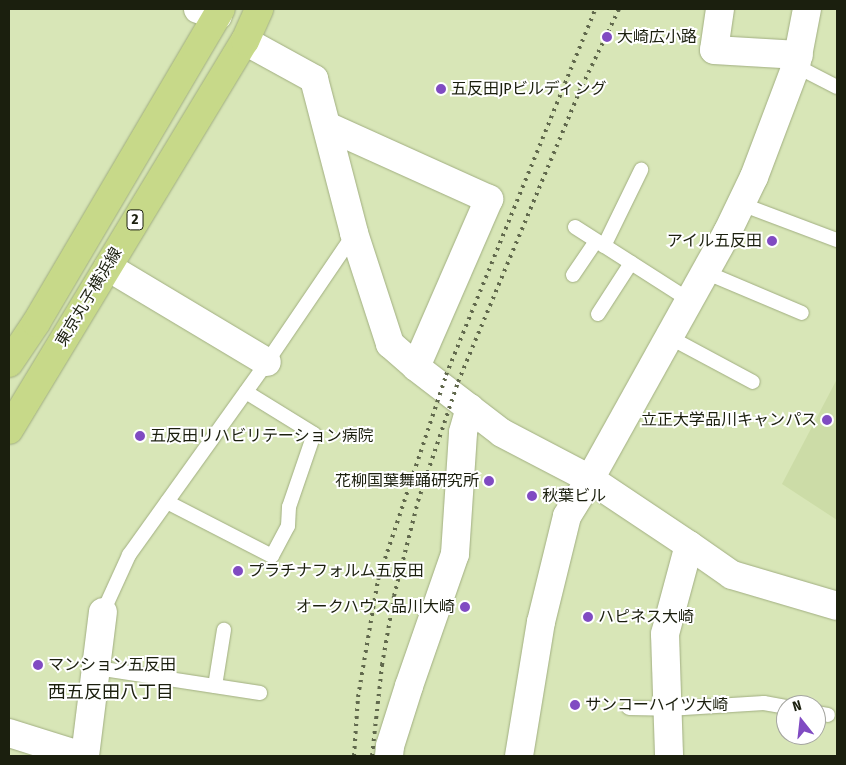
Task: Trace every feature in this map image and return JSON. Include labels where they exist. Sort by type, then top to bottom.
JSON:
[{"type":"main road","name":"東京丸子横浜線","points":[[9,430],[245,41],[259,9]]},
{"type":"main road","name":"東京丸子横浜線","points":[[9,363],[51,298],[213,11]]},
{"type":"street","points":[[720,9],[714,50],[797,60]]},
{"type":"street","points":[[519,756],[541,622],[555,557],[567,516],[590,479],[669,338],[754,177],[797,60],[807,9]]},
{"type":"street","points":[[245,41],[314,79],[354,233],[390,344],[416,367],[502,433],[590,479],[732,575],[837,606]]},
{"type":"street","points":[[326,126],[489,199],[416,367]]},
{"type":"street","points":[[108,267],[267,362]]},
{"type":"street","points":[[389,756],[410,686],[455,554],[463,432],[470,408]]},
{"type":"street","points":[[669,756],[665,634],[689,545]]},
{"type":"street","points":[[9,733],[84,756],[103,612]]},
{"type":"lane","points":[[797,60],[837,87]]},
{"type":"lane","points":[[573,275],[600,243],[640,170]]},
{"type":"lane","points":[[741,204],[837,240]]},
{"type":"lane","points":[[575,227],[689,300]]},
{"type":"lane","points":[[103,612],[116,579],[129,555],[267,362],[354,233]]},
{"type":"lane","points":[[598,314],[631,263]]},
{"type":"lane","points":[[705,272],[802,313]]},
{"type":"lane","points":[[669,338],[753,382]]},
{"type":"lane","points":[[167,502],[272,556],[288,526],[289,507],[314,434],[246,392]]},
{"type":"lane","points":[[215,686],[224,630]]},
{"type":"lane","points":[[97,668],[260,693]]},
{"type":"lane","points":[[629,708],[668,709],[764,703],[776,705]]},
{"type":"shaded area","name":"立正大学品川キャンパス","points":[[837,379],[837,520],[782,484]]},
{"type":"railway","points":[[354,756],[358,697],[378,580],[446,375],[595,9]]},
{"type":"railway","points":[[372,756],[382,665],[394,596],[418,501],[458,382],[582,86],[619,9]]},
{"type":"place","name":"大崎広小路","points":[[607,37]]},
{"type":"place","name":"五反田JPビルディング","points":[[441,89]]},
{"type":"place","name":"アイル五反田","points":[[772,241]]},
{"type":"place","name":"立正大学品川キャンパス","points":[[827,420]]},
{"type":"place","name":"五反田リハビリテーション病院","points":[[140,436]]},
{"type":"place","name":"花柳国葉舞踊研究所","points":[[489,481]]},
{"type":"place","name":"秋葉ビル","points":[[532,496]]},
{"type":"place","name":"プラチナフォルム五反田","points":[[238,571]]},
{"type":"place","name":"オークハウス品川大崎","points":[[465,607]]},
{"type":"place","name":"ハピネス大崎","points":[[588,617]]},
{"type":"place","name":"マンション五反田","points":[[38,665]]},
{"type":"place","name":"サンコーハイツ大崎","points":[[575,705]]},
{"type":"district","name":"西五反田八丁目","points":[[111,692]]}]
